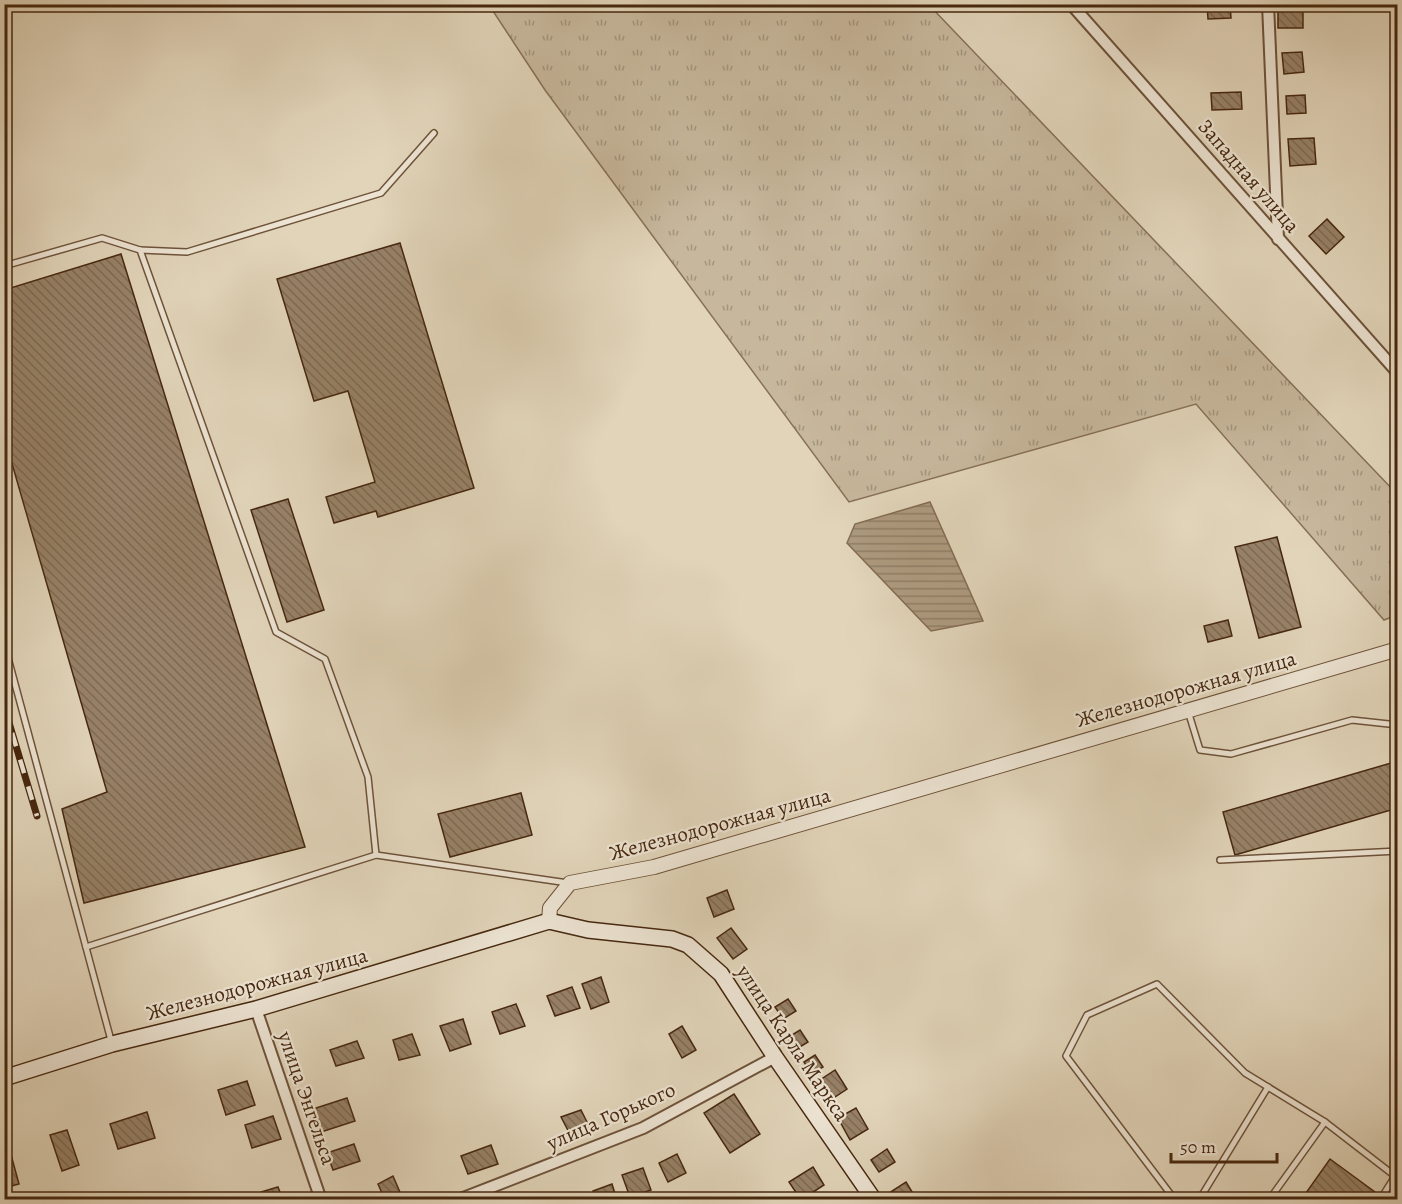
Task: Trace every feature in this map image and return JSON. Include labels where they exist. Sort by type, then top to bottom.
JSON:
[{"type":"main road","name":"Железнодорожная улица","points":[[4,1078],[112,1044],[256,1009],[549,921]]},
{"type":"main road","name":"улица Карла Маркса","points":[[549,921],[588,930],[672,939],[688,945],[721,974],[775,1057],[874,1200]]},
{"type":"street","name":"Западная улица","points":[[1071,4],[1398,374]]},
{"type":"street","points":[[1268,4],[1278,239]]},
{"type":"street","name":"Железнодорожная улица","points":[[570,883],[654,867],[1398,649]]},
{"type":"street","points":[[549,921],[550,908],[570,883]]},
{"type":"street","name":"улица Энгельса","points":[[256,1009],[321,1200]]},
{"type":"street","name":"улица Горького","points":[[458,1200],[643,1128],[775,1057]]},
{"type":"lane","points":[[4,266],[102,238],[140,250],[187,252],[381,193],[434,133]]},
{"type":"lane","points":[[140,250],[276,632],[325,658],[368,777],[376,855]]},
{"type":"lane","points":[[4,643],[112,1044]]},
{"type":"lane","points":[[1188,711],[1200,750],[1231,754],[1352,720],[1398,725]]},
{"type":"lane","points":[[1220,860],[1398,851]]},
{"type":"lane","points":[[86,947],[376,855],[570,883]]},
{"type":"lane","points":[[1175,1200],[1066,1056],[1088,1015],[1157,984],[1245,1073],[1325,1122],[1395,1176],[1380,1200]]},
{"type":"lane","points":[[1199,1200],[1268,1087]]},
{"type":"lane","points":[[1269,1200],[1325,1122]]},
{"type":"green space","points":[[489,5],[929,5],[1397,494],[1397,615],[1384,620],[1196,404],[849,502],[545,90]]},
{"type":"shaded area","points":[[930,502],[983,621],[931,631],[847,543],[855,524]]},
{"type":"building","points":[[1207,4],[1230,4],[1231,18],[1208,19]]},
{"type":"building","points":[[1278,4],[1303,4],[1303,28],[1278,28]]},
{"type":"building","points":[[1302,52],[1304,72],[1284,74],[1282,53]]},
{"type":"building","points":[[1241,92],[1242,109],[1212,110],[1211,93]]},
{"type":"building","points":[[1305,95],[1306,113],[1287,114],[1286,96]]},
{"type":"building","points":[[1314,138],[1316,164],[1290,166],[1288,139]]},
{"type":"building","points":[[1327,219],[1344,237],[1326,254],[1309,236]]},
{"type":"building","points":[[400,243],[474,488],[378,517],[376,511],[334,523],[326,497],[375,482],[348,391],[314,401],[277,279]]},
{"type":"building","points":[[121,254],[305,847],[84,903],[62,809],[107,792],[4,436],[4,290]]},
{"type":"building","points":[[288,499],[324,610],[287,622],[251,510]]},
{"type":"building","points":[[1277,537],[1301,627],[1259,638],[1235,547]]},
{"type":"building","points":[[1228,620],[1232,636],[1208,642],[1204,626]]},
{"type":"building","points":[[1398,761],[1398,808],[1235,855],[1223,812]]},
{"type":"building","points":[[521,793],[532,835],[450,857],[438,814]]},
{"type":"building","points":[[727,890],[734,909],[714,917],[707,898]]},
{"type":"building","points":[[731,928],[747,949],[733,959],[717,938]]},
{"type":"building","points":[[601,977],[609,1002],[591,1009],[582,984]]},
{"type":"building","points":[[572,987],[580,1008],[555,1016],[547,996]]},
{"type":"building","points":[[788,999],[796,1011],[783,1019],[775,1007]]},
{"type":"building","points":[[516,1004],[525,1026],[500,1034],[492,1012]]},
{"type":"building","points":[[463,1019],[471,1044],[450,1051],[440,1026]]},
{"type":"building","points":[[682,1026],[696,1050],[682,1058],[669,1034]]},
{"type":"building","points":[[800,1030],[808,1042],[795,1050],[787,1038]]},
{"type":"building","points":[[412,1034],[420,1055],[399,1060],[393,1040]]},
{"type":"building","points":[[357,1041],[364,1058],[336,1066],[330,1050]]},
{"type":"building","points":[[815,1055],[823,1067],[811,1074],[804,1062]]},
{"type":"building","points":[[835,1070],[847,1089],[832,1099],[820,1080]]},
{"type":"building","points":[[247,1081],[255,1105],[226,1115],[218,1090]]},
{"type":"building","points":[[734,1094],[760,1134],[730,1153],[704,1113]]},
{"type":"building","points":[[347,1098],[355,1121],[321,1132],[313,1109]]},
{"type":"building","points":[[856,1108],[868,1129],[850,1140],[838,1118]]},
{"type":"building","points":[[581,1110],[591,1130],[572,1138],[561,1117]]},
{"type":"building","points":[[147,1112],[155,1138],[118,1149],[110,1124]]},
{"type":"building","points":[[273,1116],[281,1139],[252,1148],[245,1125]]},
{"type":"building","points":[[67,1130],[79,1165],[62,1171],[50,1135]]},
{"type":"building","points":[[354,1144],[360,1161],[333,1170],[327,1153]]},
{"type":"building","points":[[491,1145],[498,1164],[468,1174],[461,1156]]},
{"type":"building","points":[[887,1149],[895,1162],[879,1172],[871,1160]]},
{"type":"building","points":[[10,1151],[19,1184],[4,1188],[4,1152]]},
{"type":"building","points":[[677,1154],[686,1173],[668,1182],[659,1163]]},
{"type":"building","points":[[1330,1159],[1379,1195],[1376,1200],[1301,1200]]},
{"type":"building","points":[[813,1167],[824,1185],[801,1200],[789,1182]]},
{"type":"building","points":[[643,1168],[651,1190],[630,1197],[622,1175]]},
{"type":"building","points":[[393,1176],[402,1197],[385,1200],[378,1184]]},
{"type":"building","points":[[906,1182],[914,1195],[907,1200],[893,1200],[889,1193]]},
{"type":"building","points":[[612,1184],[617,1200],[596,1200],[593,1191]]},
{"type":"building","points":[[278,1187],[283,1200],[263,1200],[261,1192]]},
{"type":"railway","points":[[4,706],[37,816]]}]
